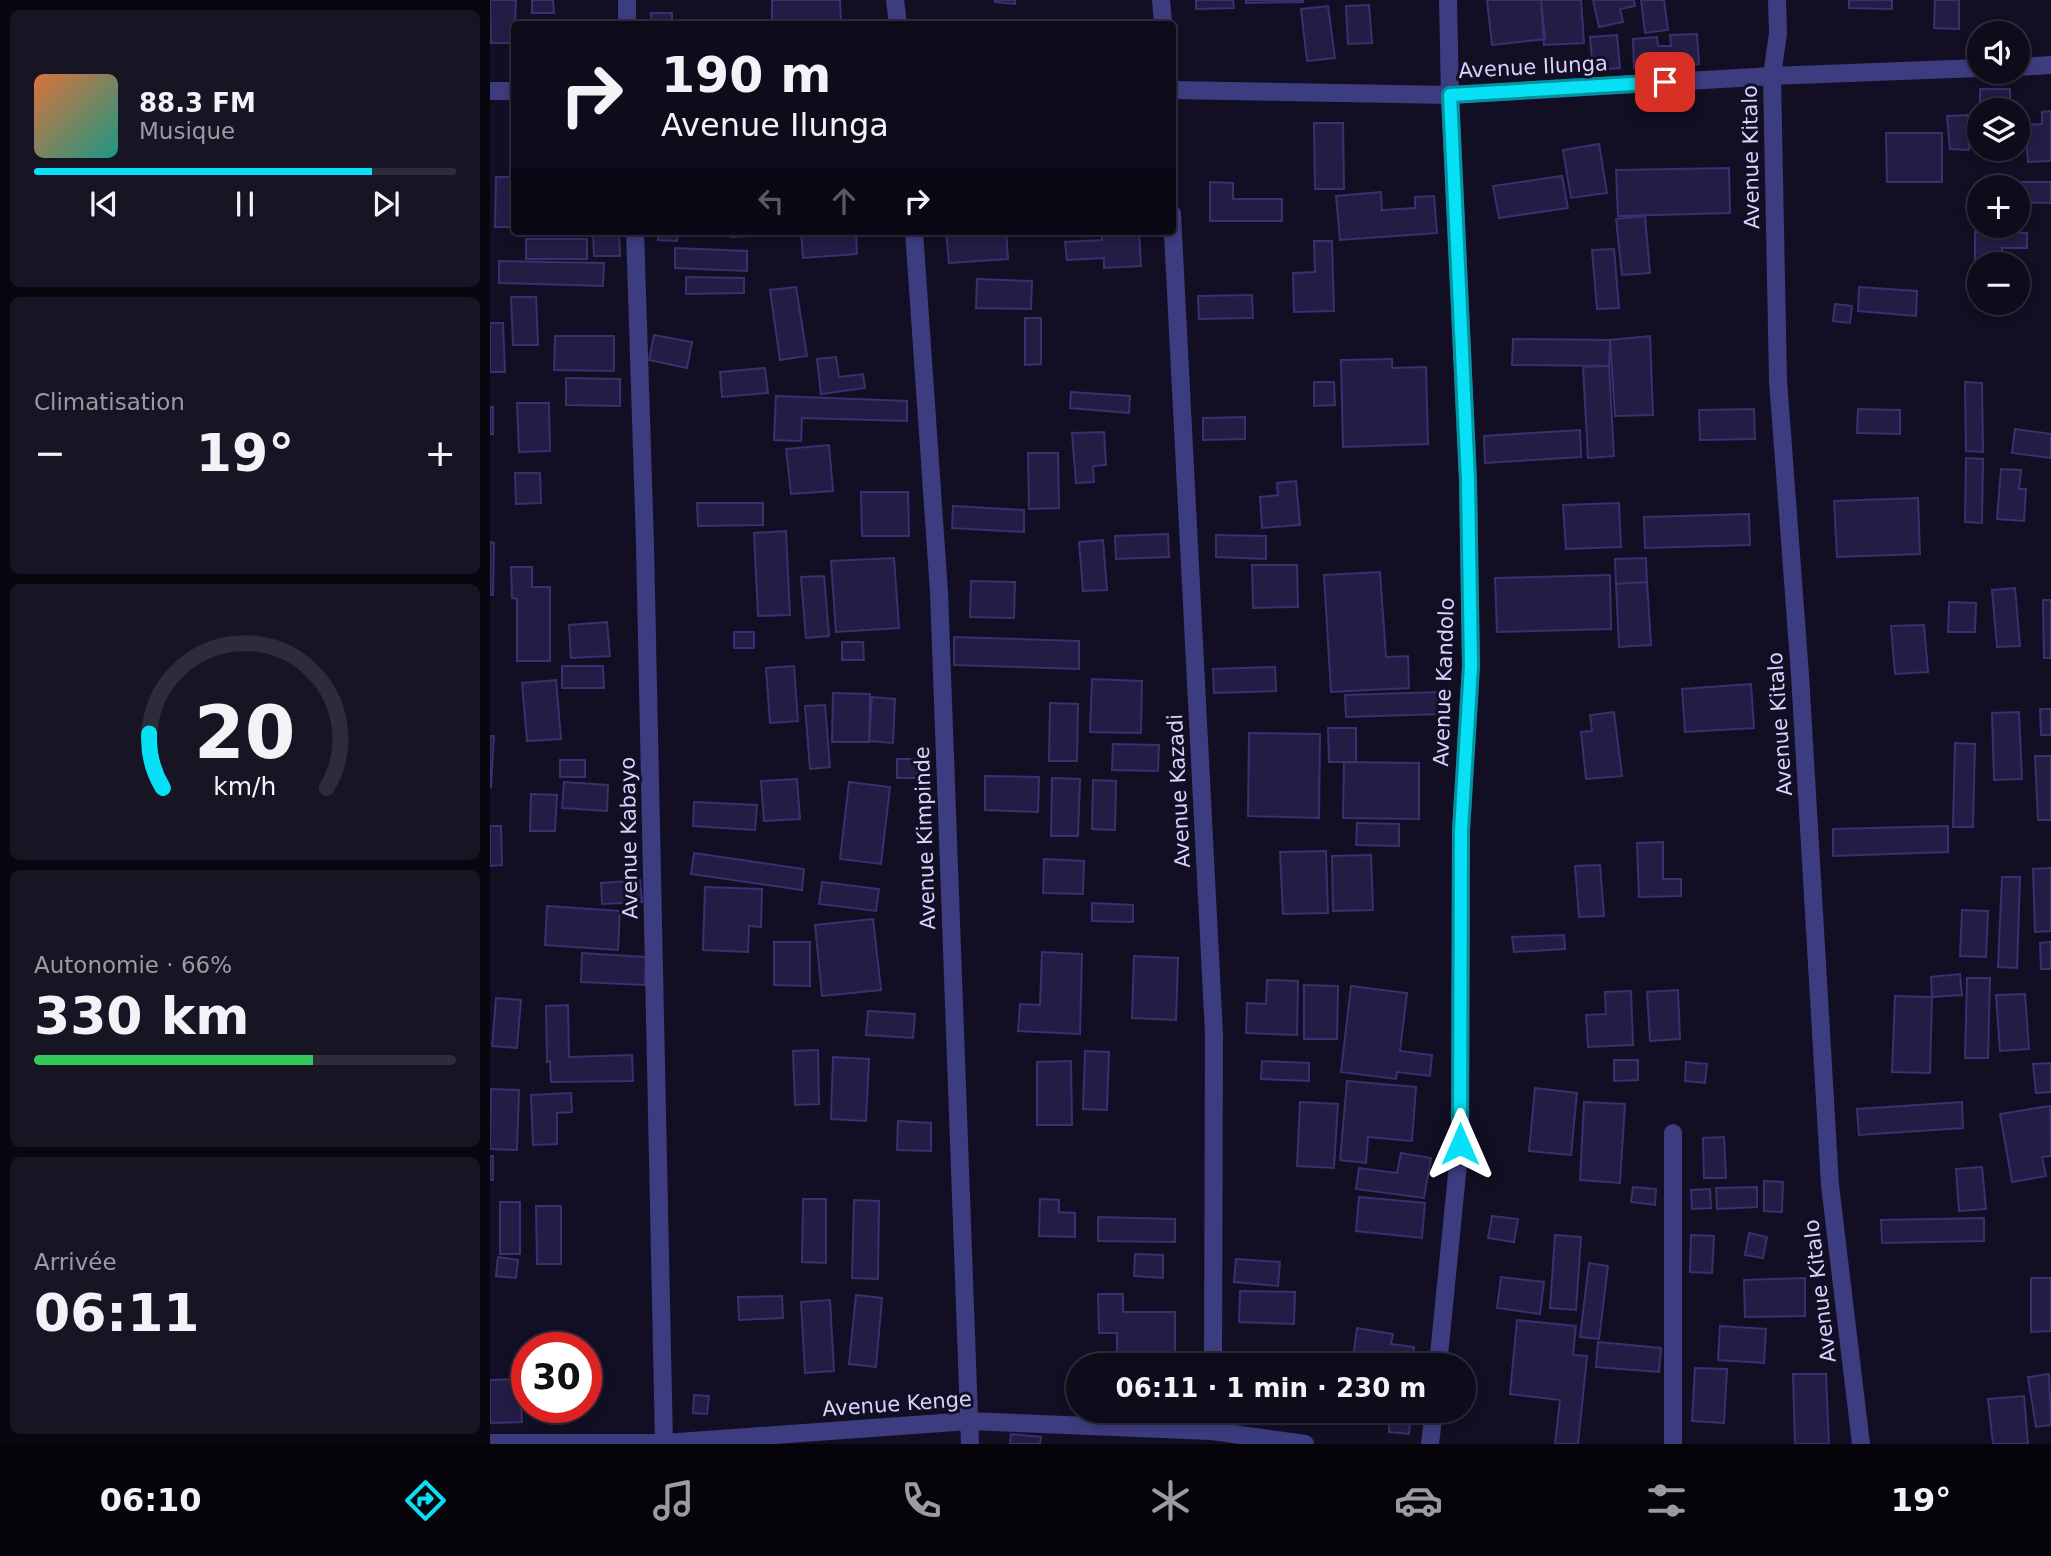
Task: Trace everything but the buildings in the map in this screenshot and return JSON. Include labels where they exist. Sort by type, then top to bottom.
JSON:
[{"type":"street","points":[[626,0],[627,21]]},
{"type":"street","points":[[895,0],[898,21]]},
{"type":"street","points":[[1161,0],[1163,21]]},
{"type":"street","name":"Avenue Kandolo","points":[[1439,1353],[1460,1144],[1461,831],[1471,666],[1468,480],[1448,0]]},
{"type":"street","name":"Avenue Kitalo","points":[[1777,0],[1778,33],[1772,76],[1779,393],[1800,675],[1830,1185],[1861,1444]]},
{"type":"street","points":[[2030,66],[2051,65]]},
{"type":"street","name":"Avenue Ilunga","points":[[1176,90],[1450,95],[1772,76],[1967,68]]},
{"type":"street","points":[[490,91],[511,91]]},
{"type":"street","name":"Avenue Kabayo","points":[[635,235],[646,558],[664,1443]]},
{"type":"street","name":"Avenue Kimpinde","points":[[914,235],[939,592],[970,1444]]},
{"type":"street","name":"Avenue Kazadi","points":[[1173,235],[1214,1034],[1213,1353]]},
{"type":"street","points":[[1673,1133],[1673,1444]]},
{"type":"street","name":"Avenue Kenge","points":[[490,1443],[664,1443],[969,1421],[1212,1431],[1306,1444]]},
{"type":"street","points":[[1212,1423],[1212,1431]]},
{"type":"street","points":[[1430,1444],[1432,1423]]},
{"type":"route","points":[[1460,1144],[1461,831],[1471,666],[1468,480],[1450,95],[1665,82]]}]
